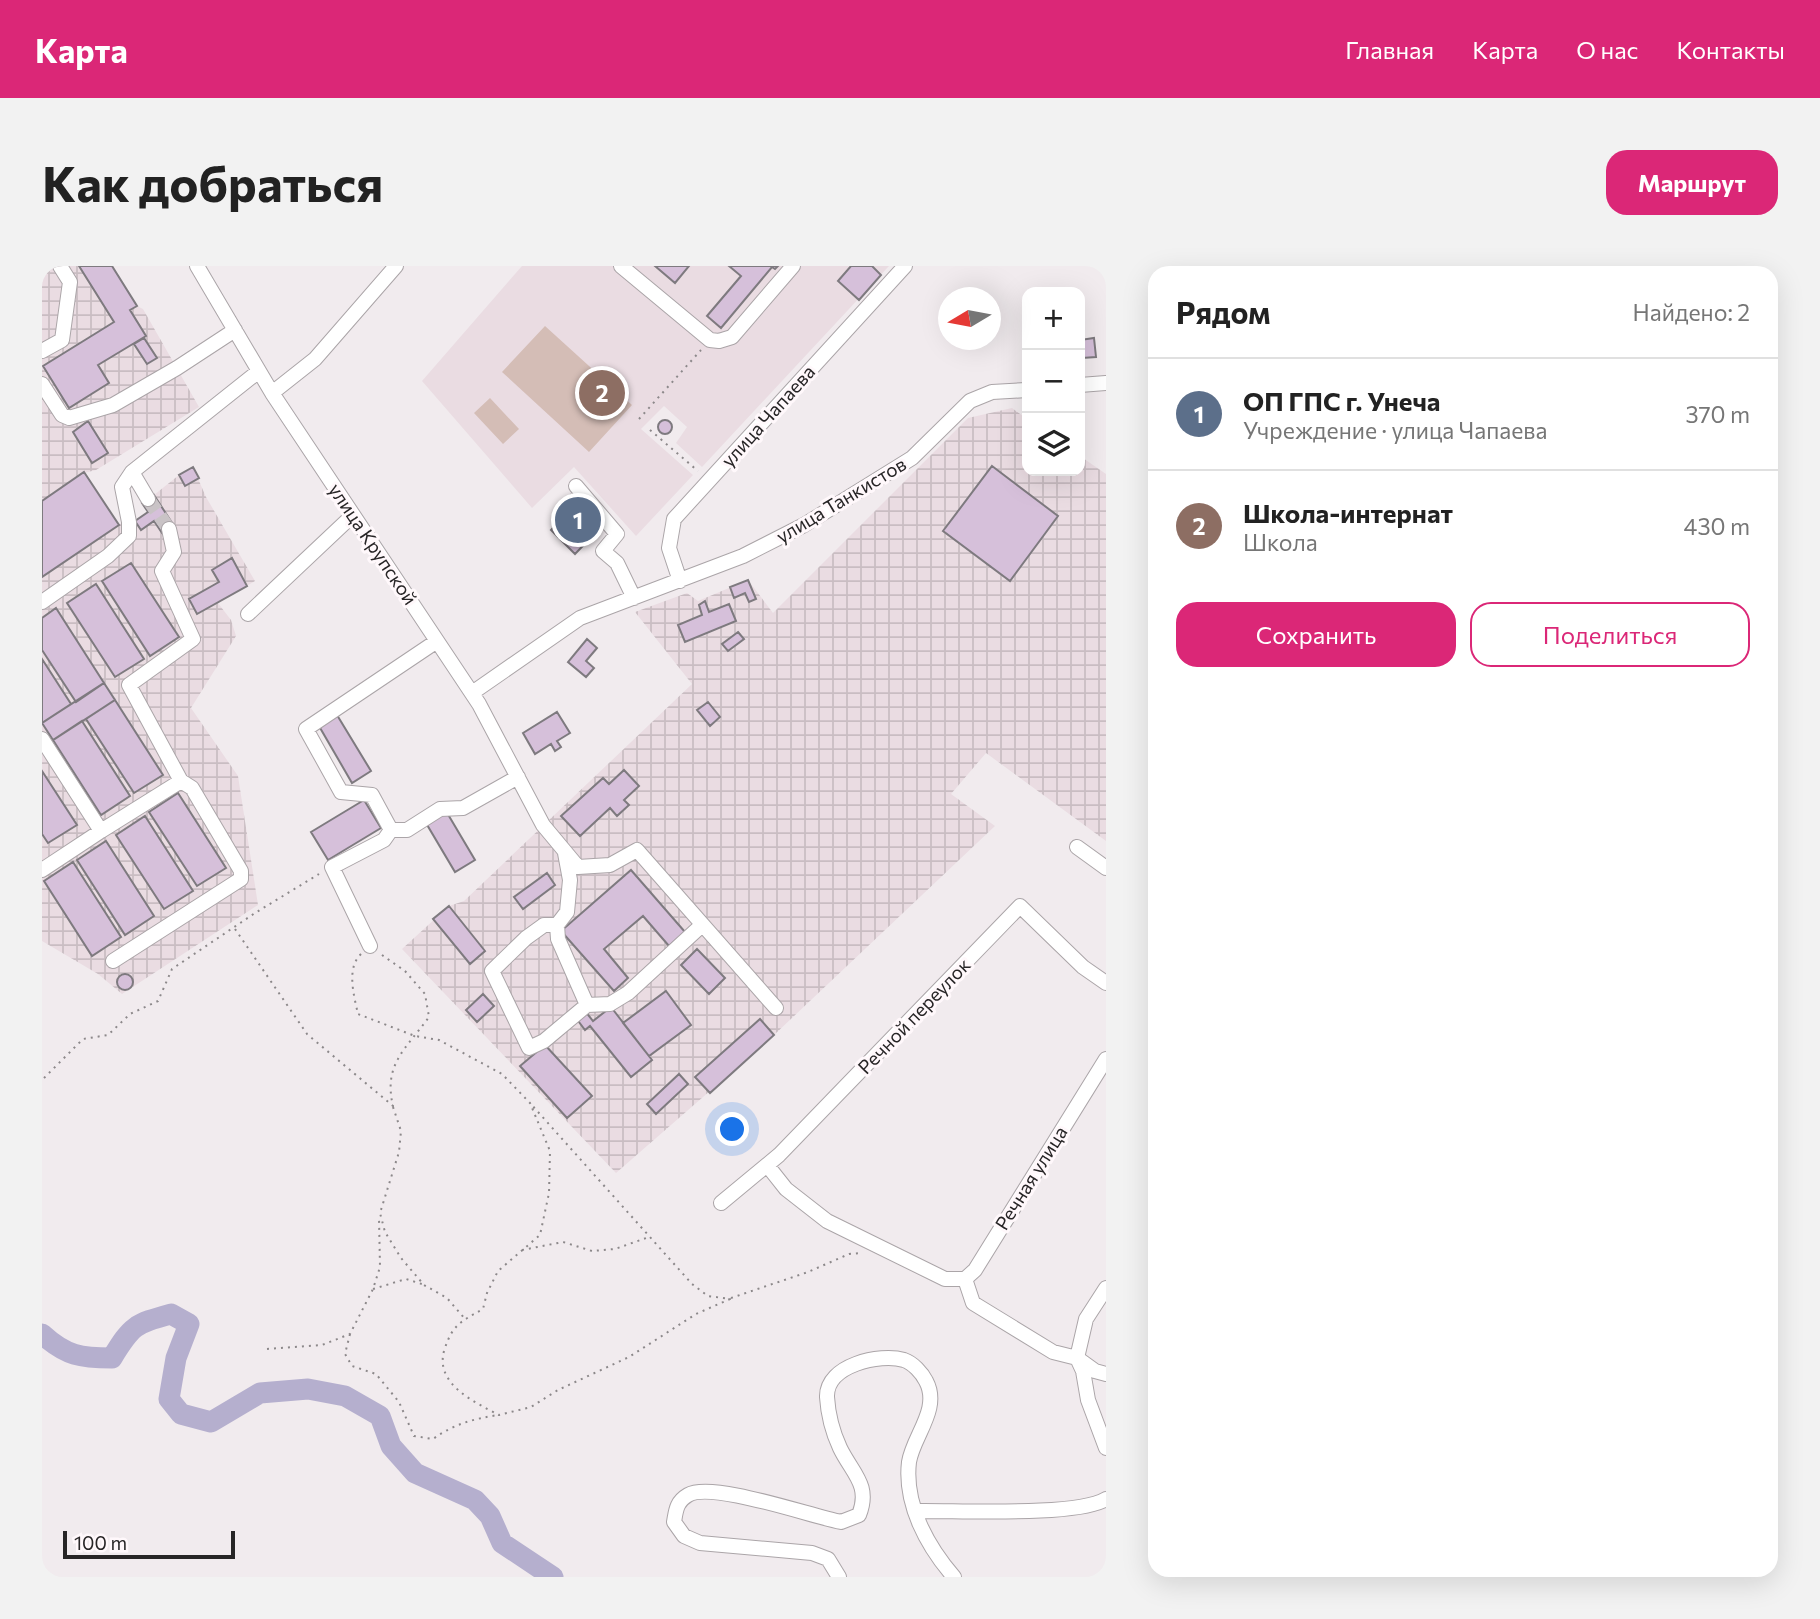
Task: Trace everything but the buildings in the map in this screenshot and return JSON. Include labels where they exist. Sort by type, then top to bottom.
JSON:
[{"type":"street","points":[[42,351],[62,340],[70,282],[60,266]]},
{"type":"street","name":"улица Крупской","points":[[197,266],[272,393],[472,694],[543,825],[565,851]]},
{"type":"street","points":[[272,393],[315,359],[396,266]]},
{"type":"street","points":[[621,266],[710,340],[719,341],[732,337],[793,266]]},
{"type":"street","name":"улица Чапаева","points":[[680,582],[669,548],[674,519],[905,266]]},
{"type":"street","points":[[42,384],[62,415],[69,418],[113,405],[235,330]]},
{"type":"street","points":[[42,602],[108,556],[129,537],[122,487],[132,472],[259,371]]},
{"type":"street","points":[[1085,385],[1106,383]]},
{"type":"street","name":"улица Танкистов","points":[[472,694],[580,618],[743,556],[804,525],[912,458],[970,401],[992,392],[1022,390]]},
{"type":"street","points":[[132,472],[148,499]]},
{"type":"street","points":[[576,486],[617,534],[603,551],[617,563],[634,598]]},
{"type":"street","points":[[248,614],[353,515]]},
{"type":"street","points":[[113,961],[241,879],[241,871],[192,789],[181,781],[129,685],[193,639],[162,571],[174,552],[169,529]]},
{"type":"street","points":[[391,830],[372,795],[341,792],[306,729],[437,641]]},
{"type":"street","points":[[42,739],[101,831]]},
{"type":"street","points":[[391,830],[407,830],[440,809],[463,808],[518,777]]},
{"type":"street","points":[[42,870],[181,781]]},
{"type":"street","points":[[370,946],[332,867],[384,840],[391,830]]},
{"type":"street","points":[[1077,847],[1106,868]]},
{"type":"street","points":[[565,851],[578,867],[610,865],[637,850],[776,1008]]},
{"type":"street","points":[[565,851],[570,880],[567,912],[557,925],[558,939],[587,1005]]},
{"type":"street","name":"Речной переулок","points":[[721,1203],[767,1166],[1020,906],[1083,967],[1106,983]]},
{"type":"street","points":[[557,925],[544,925],[492,971],[529,1048],[544,1041],[587,1005],[610,1004],[628,993],[702,925]]},
{"type":"street","name":"Речная улица","points":[[965,1279],[975,1270],[1106,1059]]},
{"type":"street","points":[[767,1166],[786,1189],[827,1221],[945,1279],[965,1279],[973,1303],[1053,1352],[1077,1358],[1095,1371],[1106,1374]]},
{"type":"street","points":[[1106,1288],[1086,1319],[1077,1358],[1083,1371],[1088,1400],[1106,1448]]},
{"type":"street","points":[[839,1577],[828,1559],[812,1553],[700,1543],[684,1536],[674,1522],[677,1505],[689,1494],[704,1491],[725,1492],[841,1522],[859,1515],[864,1501],[861,1481],[839,1445],[827,1394],[834,1377],[848,1366],[878,1359],[905,1360],[920,1371],[929,1385],[929,1408],[909,1459],[908,1486],[915,1511],[937,1558],[954,1577]]},
{"type":"street","points":[[915,1511],[1058,1510],[1098,1504],[1106,1500]]},
{"type":"path","points":[[639,419],[710,340]]},
{"type":"path","points":[[650,430],[709,481]]},
{"type":"path","points":[[44,1078],[83,1039],[108,1035],[131,1014],[158,1001],[173,969],[255,913],[332,867]]},
{"type":"path","points":[[235,929],[307,1034],[393,1106]]},
{"type":"path","points":[[730,1299],[708,1296],[691,1284],[502,1074],[439,1040],[415,1036],[358,1014],[351,985],[357,957],[370,946],[405,971],[425,995],[429,1017],[415,1036],[392,1066],[389,1089],[401,1131],[399,1152],[380,1213],[380,1267],[373,1289],[350,1334],[345,1354],[352,1366],[376,1374],[399,1402],[414,1436],[433,1439],[448,1428],[468,1420],[531,1407],[558,1390],[629,1357],[696,1314],[849,1254],[863,1253]]},
{"type":"path","points":[[499,1415],[468,1399],[447,1379],[441,1362],[449,1336],[457,1324],[483,1310],[487,1293],[498,1271],[541,1235],[549,1193],[550,1151],[530,1103]]},
{"type":"path","points":[[380,1213],[385,1232],[424,1285]]},
{"type":"path","points":[[521,1250],[563,1242],[592,1251],[615,1249],[649,1237]]},
{"type":"path","points":[[373,1289],[406,1279],[424,1285],[447,1298],[465,1319]]},
{"type":"path","points":[[267,1349],[321,1345],[350,1334]]},
{"type":"shaded area","points":[[42,266],[112,266],[137,306],[143,309],[199,407],[96,470],[84,473],[119,524],[135,521],[148,512],[154,495],[193,467],[206,497],[255,581],[218,603],[231,620],[236,636],[191,708],[238,776],[258,905],[122,994],[98,974],[42,941]]},
{"type":"shaded area","points":[[522,266],[889,266],[702,467],[676,443],[687,427],[664,406],[641,429],[693,475],[636,536],[574,467],[532,508],[422,381]]},
{"type":"shaded area","points":[[545,326],[632,405],[589,452],[502,372]]},
{"type":"shaded area","points":[[490,398],[519,429],[503,444],[474,413]]},
{"type":"shaded area","points":[[1012,408],[1022,415],[1022,476],[1085,476],[1085,459],[1106,474],[1106,841],[986,753],[951,794],[995,826],[774,1035],[616,1173],[402,949],[449,906],[464,901],[692,684],[635,612],[687,593],[698,601],[748,580],[773,613],[968,418]]},
{"type":"waterway","points":[[42,1334],[74,1354],[112,1358],[136,1327],[171,1314],[189,1324],[176,1358],[169,1399],[181,1414],[211,1422],[260,1393],[308,1389],[345,1396],[380,1416],[391,1446],[415,1473],[475,1500],[490,1516],[502,1543],[553,1577]]},
{"type":"tunnel","points":[[148,499],[169,529]]},
{"type":"place","name":"Школа-интернат","points":[[602,393]]},
{"type":"place","name":"ОП ГПС г. Унеча","points":[[578,520]]}]
